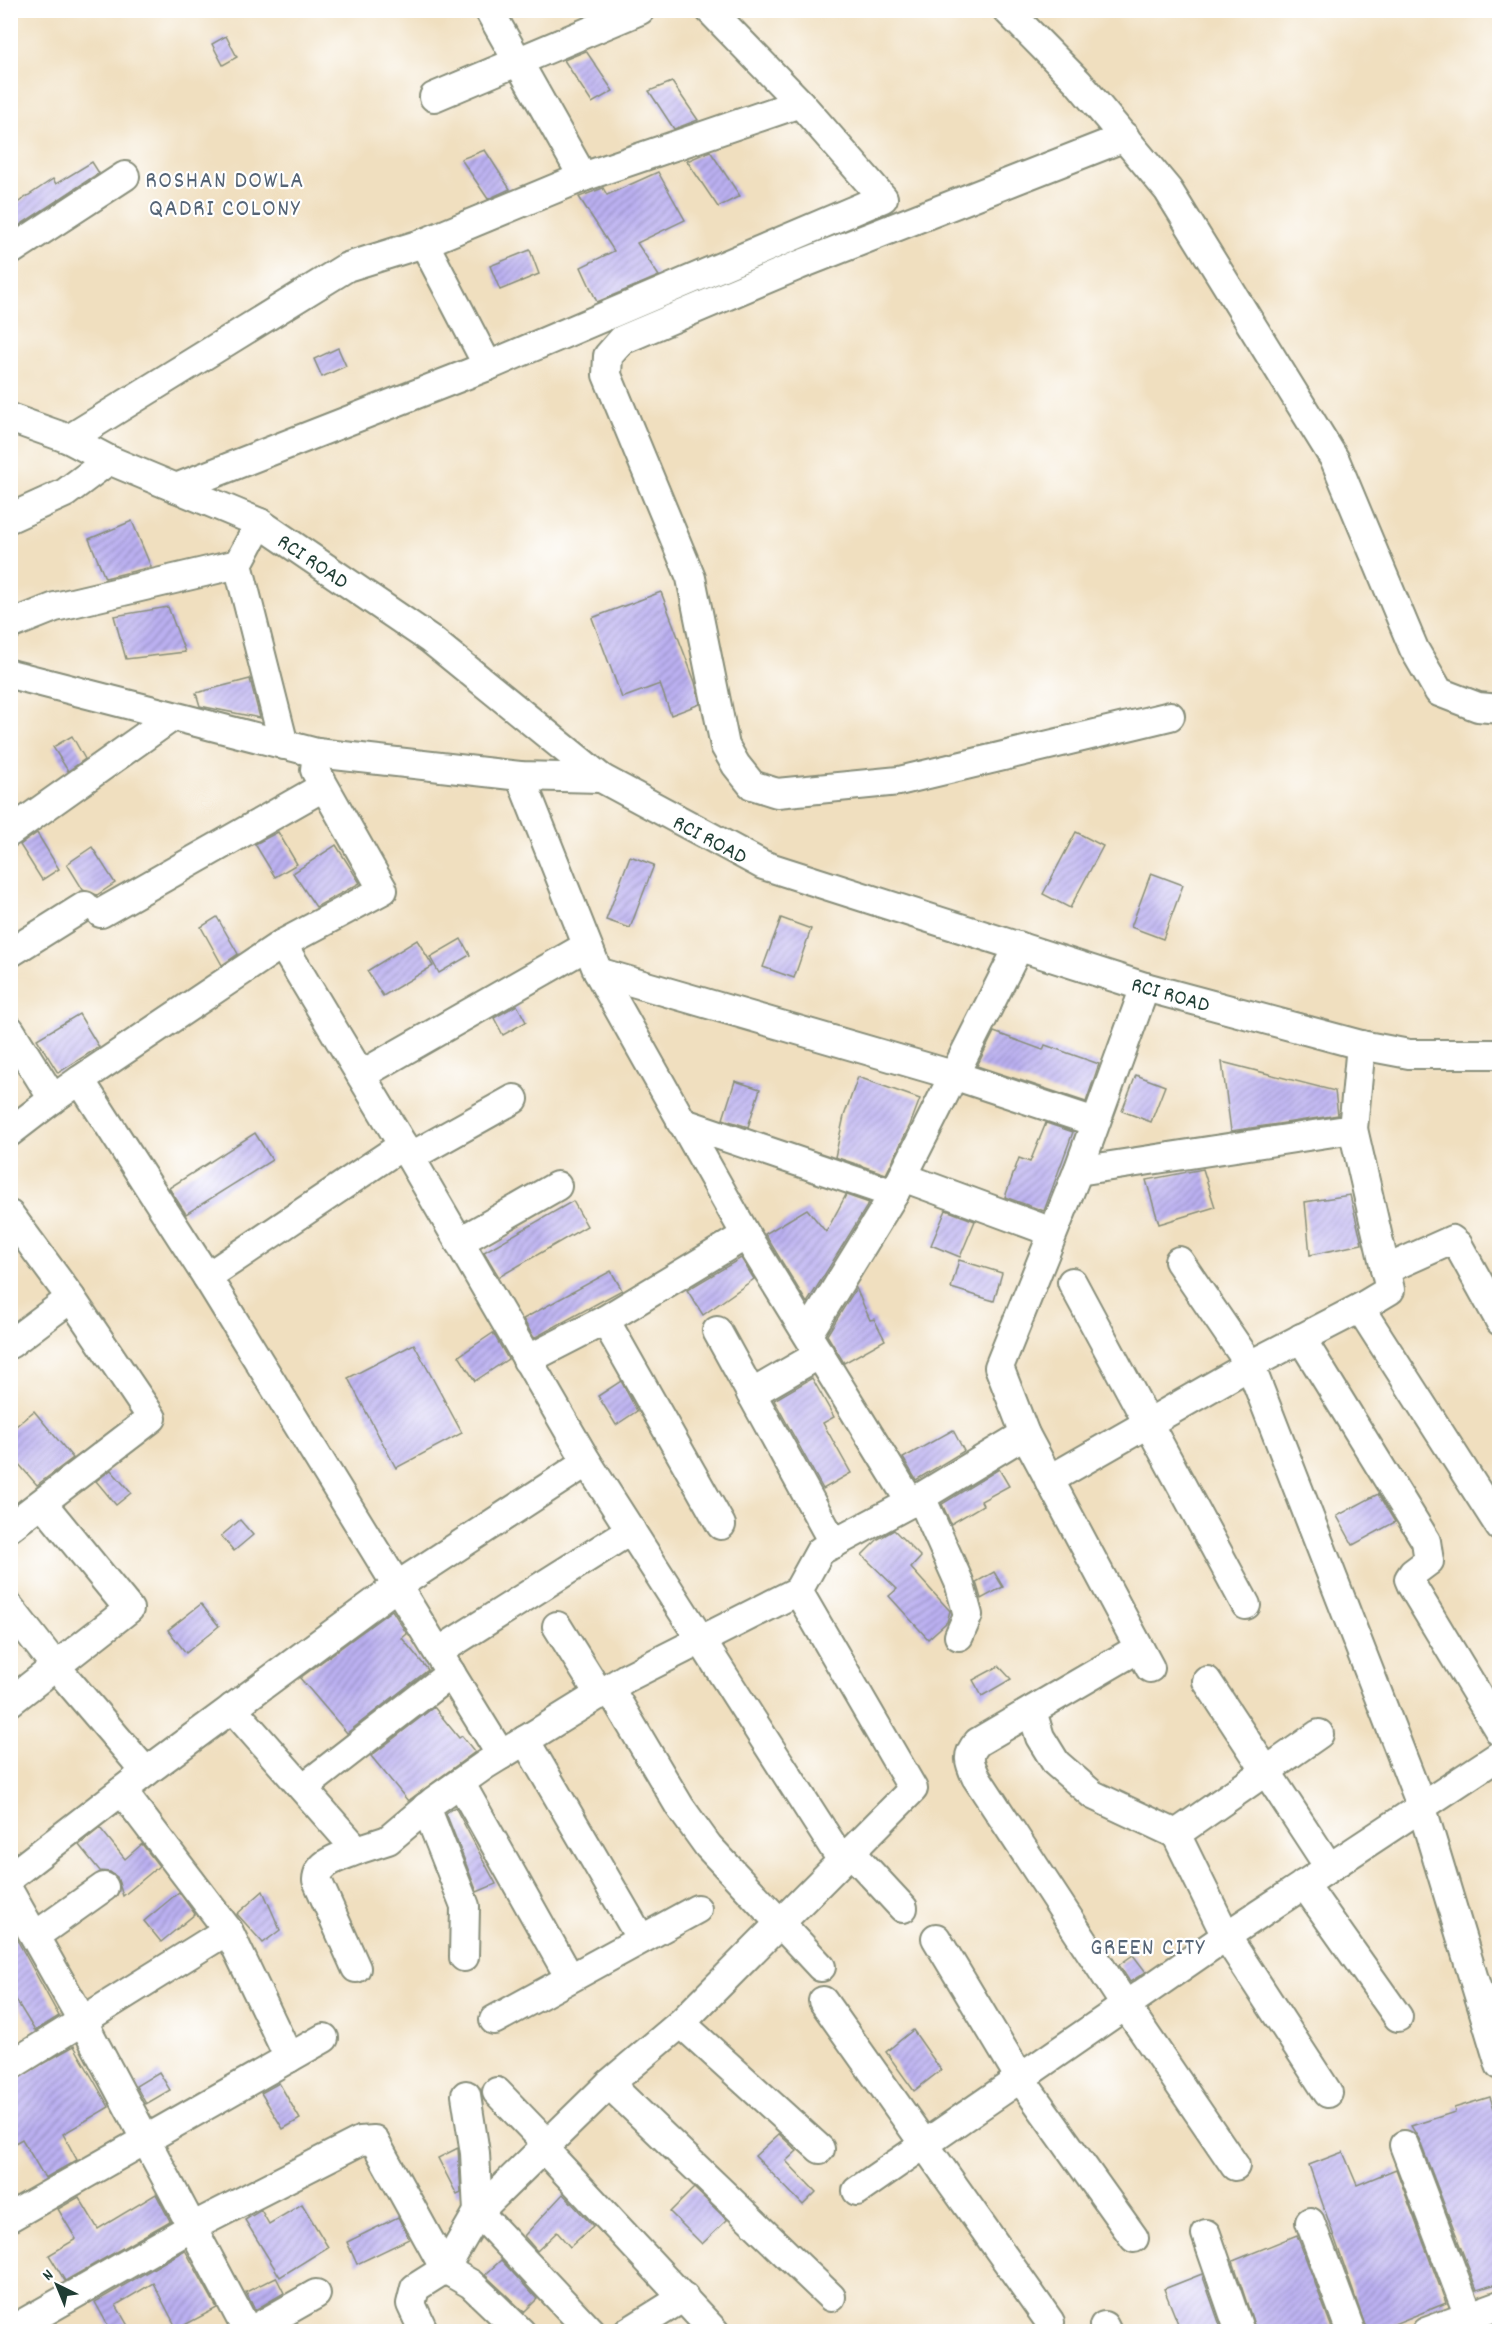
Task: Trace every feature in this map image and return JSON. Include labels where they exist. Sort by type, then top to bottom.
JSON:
[{"type":"street","points":[[489,10],[520,61],[583,177]]},
{"type":"street","points":[[434,97],[640,10]]},
{"type":"street","points":[[176,488],[488,366],[883,198],[800,104],[710,10]]},
{"type":"street","points":[[1007,10],[1078,82],[1168,190],[1335,460],[1414,649],[1439,692],[1478,707],[1500,709]]},
{"type":"street","points":[[69,439],[347,267],[424,243],[583,177],[800,104]]},
{"type":"street","points":[[1125,137],[799,265],[622,340],[608,356],[607,375],[691,578],[725,746],[752,785],[777,794],[899,781],[1170,716]]},
{"type":"street","points":[[10,251],[125,176]]},
{"type":"street","points":[[424,243],[488,366]]},
{"type":"street","name":"RCI ROAD","points":[[10,418],[69,439],[109,460],[260,523],[430,639],[600,778],[763,865],[1145,987],[1361,1045],[1408,1054],[1500,1054]]},
{"type":"street","points":[[10,518],[64,492],[109,460]]},
{"type":"street","points":[[260,523],[238,564],[284,745]]},
{"type":"street","points":[[10,625],[55,607],[238,564]]},
{"type":"street","points":[[10,674],[317,753],[520,776],[600,778]]},
{"type":"street","points":[[10,832],[172,717]]},
{"type":"street","points":[[10,1132],[80,1080],[282,944],[383,890],[323,787],[315,770],[317,753]]},
{"type":"street","points":[[520,776],[598,972],[746,1235],[916,1500],[960,1582],[968,1615],[959,1636]]},
{"type":"street","points":[[10,953],[323,787]]},
{"type":"street","points":[[282,944],[407,1151],[587,1462],[846,1855],[903,1908]]},
{"type":"street","points":[[361,1075],[587,946]]},
{"type":"street","points":[[751,1394],[814,1344],[898,1185],[1019,946]]},
{"type":"street","points":[[598,972],[953,1075],[1095,1122]]},
{"type":"street","points":[[1145,987],[1078,1171],[999,1367],[1025,1434],[1145,1658],[1032,1711],[978,1742],[969,1752],[969,1761],[1126,2006],[1235,2166]]},
{"type":"street","points":[[10,1030],[53,1099]]},
{"type":"street","points":[[1049,1480],[1250,1365],[1390,1290],[1353,1129],[1361,1045]]},
{"type":"street","points":[[80,1080],[207,1277],[501,1755]]},
{"type":"street","points":[[207,1277],[407,1151],[514,1099]]},
{"type":"street","points":[[681,1122],[1052,1232]]},
{"type":"street","points":[[1078,1171],[1353,1129]]},
{"type":"street","points":[[459,1242],[557,1186]]},
{"type":"street","points":[[10,1215],[71,1298],[152,1418],[43,1504],[10,1527]]},
{"type":"street","points":[[527,1360],[605,1320],[746,1235]]},
{"type":"street","points":[[1385,1270],[1452,1240],[1458,1245],[1500,1321]]},
{"type":"street","points":[[1179,1261],[1250,1365],[1421,1805],[1499,2063]]},
{"type":"street","points":[[1072,1282],[1246,1605]]},
{"type":"street","points":[[10,1344],[71,1298]]},
{"type":"street","points":[[1360,1308],[1500,1527]]},
{"type":"street","points":[[605,1320],[721,1525]]},
{"type":"street","points":[[717,1331],[834,1544]]},
{"type":"street","points":[[1301,1338],[1426,1541],[1429,1561],[1409,1580],[1500,1732]]},
{"type":"street","points":[[357,1968],[317,1880],[318,1872],[322,1867],[357,1850],[388,1840],[426,1807],[501,1755],[626,1678],[798,1591],[820,1551],[916,1500],[1025,1434]]},
{"type":"street","points":[[10,1877],[146,1772],[397,1586],[587,1462]]},
{"type":"street","points":[[10,1702],[57,1668],[129,1609],[43,1504]]},
{"type":"street","points":[[303,1788],[444,1663],[631,1530]]},
{"type":"street","points":[[424,2331],[411,2304],[416,2288],[445,2269],[478,2212],[609,2084],[681,2023],[913,1790],[798,1591]]},
{"type":"street","points":[[10,1608],[57,1668],[146,1772]]},
{"type":"street","points":[[557,1626],[605,1692],[708,1846],[821,1967]]},
{"type":"street","points":[[1207,1681],[1329,1867]]},
{"type":"street","points":[[232,1708],[357,1850]]},
{"type":"street","points":[[1032,1711],[1040,1737],[1056,1763],[1093,1795],[1176,1834],[1226,1936],[1328,2093]]},
{"type":"street","points":[[1176,1834],[1320,1734]]},
{"type":"street","points":[[525,1740],[641,1939]]},
{"type":"street","points":[[857,2191],[1226,1936],[1421,1805],[1500,1755]]},
{"type":"street","points":[[461,1784],[570,1978]]},
{"type":"street","points":[[122,1791],[228,1930],[290,2058]]},
{"type":"street","points":[[426,1807],[465,1906],[464,1958]]},
{"type":"street","points":[[1305,1884],[1398,2017]]},
{"type":"street","points":[[35,1936],[104,1887]]},
{"type":"street","points":[[10,1893],[82,2020],[248,2331],[316,2294]]},
{"type":"street","points":[[494,2020],[697,1909]]},
{"type":"street","points":[[10,2066],[228,1930]]},
{"type":"street","points":[[936,1938],[1020,2078],[1134,2238]]},
{"type":"street","points":[[823,2001],[1050,2322]]},
{"type":"street","points":[[681,2023],[820,2149]]},
{"type":"street","points":[[10,2217],[324,2038]]},
{"type":"street","points":[[609,2084],[831,2297]]},
{"type":"street","points":[[497,2092],[715,2331]]},
{"type":"street","points":[[466,2095],[475,2153],[478,2212],[591,2331]]},
{"type":"street","points":[[10,2331],[192,2227],[360,2141],[374,2140],[445,2269],[471,2284],[522,2331]]},
{"type":"street","points":[[1404,2145],[1471,2324]]},
{"type":"street","points":[[1310,2222],[1351,2331]]},
{"type":"street","points":[[1206,2234],[1240,2331]]},
{"type":"street","points":[[628,2331],[684,2297]]},
{"type":"street","points":[[1426,2331],[1471,2324],[1500,2305]]},
{"type":"building","points":[[226,36],[237,57],[223,65],[212,44]]},
{"type":"building","points":[[586,51],[613,91],[592,103],[564,60]]},
{"type":"building","points":[[672,82],[698,120],[674,129],[649,91]]},
{"type":"building","points":[[485,150],[510,189],[488,199],[461,159]]},
{"type":"building","points":[[710,151],[740,196],[718,207],[687,161]]},
{"type":"building","points":[[92,162],[99,173],[17,227],[10,218],[10,208],[53,179],[56,184]]},
{"type":"building","points":[[658,172],[685,220],[637,243],[659,276],[597,302],[581,267],[614,251],[579,197],[603,188],[607,195]]},
{"type":"building","points":[[530,250],[539,274],[500,290],[490,266]]},
{"type":"building","points":[[338,348],[346,366],[322,377],[314,359]]},
{"type":"building","points":[[132,521],[151,567],[105,578],[89,539]]},
{"type":"building","points":[[661,592],[695,682],[700,704],[671,715],[660,684],[622,698],[592,618]]},
{"type":"building","points":[[168,607],[185,652],[126,659],[114,616]]},
{"type":"building","points":[[250,679],[260,718],[200,706],[196,693]]},
{"type":"building","points":[[72,736],[85,759],[68,771],[53,747]]},
{"type":"building","points":[[278,832],[297,864],[275,877],[255,844]]},
{"type":"building","points":[[1076,832],[1103,846],[1070,908],[1043,894]]},
{"type":"building","points":[[37,833],[59,869],[42,880],[20,845]]},
{"type":"building","points":[[336,845],[360,883],[316,907],[293,873]]},
{"type":"building","points":[[92,847],[115,883],[97,895],[83,890],[67,864]]},
{"type":"building","points":[[630,856],[654,865],[630,928],[606,920]]},
{"type":"building","points":[[1151,873],[1183,885],[1163,939],[1131,927]]},
{"type":"building","points":[[217,917],[238,954],[222,965],[201,927]]},
{"type":"building","points":[[781,918],[811,929],[794,978],[763,967]]},
{"type":"building","points":[[461,939],[470,955],[439,973],[430,957]]},
{"type":"building","points":[[417,940],[433,966],[383,996],[367,971]]},
{"type":"building","points":[[517,1005],[526,1022],[503,1035],[494,1018]]},
{"type":"building","points":[[79,1014],[99,1047],[58,1073],[37,1039]]},
{"type":"building","points":[[994,1032],[1043,1050],[1045,1045],[1099,1064],[1086,1102],[977,1066]]},
{"type":"building","points":[[1222,1062],[1335,1091],[1338,1115],[1231,1131]]},
{"type":"building","points":[[1136,1075],[1165,1086],[1151,1122],[1122,1111]]},
{"type":"building","points":[[858,1077],[920,1099],[886,1174],[835,1157],[844,1116]]},
{"type":"building","points":[[735,1081],[760,1089],[748,1127],[723,1119]]},
{"type":"building","points":[[1046,1123],[1073,1132],[1044,1211],[1005,1197],[1019,1158],[1030,1162]]},
{"type":"building","points":[[255,1133],[272,1160],[186,1214],[169,1188]]},
{"type":"building","points":[[1203,1169],[1215,1207],[1159,1224],[1146,1180]]},
{"type":"building","points":[[846,1195],[869,1203],[807,1303],[765,1234],[807,1209],[826,1232]]},
{"type":"building","points":[[1350,1195],[1362,1244],[1310,1255],[1305,1202]]},
{"type":"building","points":[[573,1201],[587,1226],[499,1277],[484,1252]]},
{"type":"building","points":[[946,1210],[975,1221],[960,1257],[931,1245]]},
{"type":"building","points":[[741,1258],[754,1279],[703,1315],[687,1290]]},
{"type":"building","points":[[959,1260],[1002,1273],[994,1301],[951,1288]]},
{"type":"building","points":[[611,1271],[622,1290],[534,1338],[523,1319]]},
{"type":"building","points":[[856,1288],[870,1320],[874,1319],[885,1340],[844,1363],[827,1335]]},
{"type":"building","points":[[493,1333],[508,1359],[475,1381],[459,1356]]},
{"type":"building","points":[[414,1344],[462,1433],[396,1468],[348,1378]]},
{"type":"building","points":[[812,1378],[834,1417],[823,1423],[851,1473],[823,1489],[774,1400]]},
{"type":"building","points":[[621,1381],[637,1411],[616,1425],[598,1396]]},
{"type":"building","points":[[34,1411],[73,1458],[37,1485],[10,1454],[10,1431]]},
{"type":"building","points":[[953,1430],[964,1451],[916,1480],[903,1458]]},
{"type":"building","points":[[999,1469],[1009,1486],[981,1501],[983,1505],[951,1524],[942,1504]]},
{"type":"building","points":[[111,1470],[131,1493],[116,1505],[96,1481]]},
{"type":"building","points":[[1378,1494],[1395,1522],[1353,1545],[1337,1516]]},
{"type":"building","points":[[240,1520],[253,1535],[234,1551],[221,1536]]},
{"type":"building","points":[[894,1530],[921,1557],[911,1568],[950,1611],[947,1622],[928,1639],[889,1596],[897,1589],[862,1555],[878,1539]]},
{"type":"building","points":[[994,1572],[1003,1587],[981,1599],[976,1582]]},
{"type":"building","points":[[201,1604],[219,1626],[186,1653],[168,1630]]},
{"type":"building","points":[[392,1610],[407,1634],[402,1638],[428,1670],[347,1733],[300,1678]]},
{"type":"building","points":[[999,1666],[1011,1679],[982,1696],[973,1680]]},
{"type":"building","points":[[434,1707],[459,1738],[462,1736],[475,1752],[408,1801],[371,1756]]},
{"type":"building","points":[[455,1807],[496,1884],[477,1892],[446,1813]]},
{"type":"building","points":[[100,1828],[125,1859],[142,1844],[159,1866],[123,1896],[117,1877],[110,1872],[100,1871],[79,1845]]},
{"type":"building","points":[[263,1891],[280,1930],[263,1943],[237,1914]]},
{"type":"building","points":[[179,1892],[195,1914],[161,1942],[144,1921]]},
{"type":"building","points":[[10,1927],[59,2016],[35,2031],[10,1990]]},
{"type":"building","points":[[1133,1955],[1146,1972],[1130,1982],[1119,1965]]},
{"type":"building","points":[[913,2030],[941,2070],[914,2091],[886,2052]]},
{"type":"building","points":[[74,2046],[109,2107],[63,2134],[77,2160],[45,2178],[22,2139],[10,2146],[10,2082]]},
{"type":"building","points":[[159,2072],[170,2090],[146,2104],[136,2086]]},
{"type":"building","points":[[279,2083],[300,2119],[283,2129],[261,2093]]},
{"type":"building","points":[[1490,2097],[1500,2125],[1500,2283],[1477,2290],[1419,2139],[1411,2126],[1455,2112],[1454,2108]]},
{"type":"building","points":[[779,2134],[797,2151],[786,2161],[816,2192],[803,2205],[755,2156]]},
{"type":"building","points":[[458,2148],[461,2193],[457,2195],[438,2158]]},
{"type":"building","points":[[1343,2152],[1357,2185],[1396,2169],[1446,2303],[1377,2331],[1367,2331],[1309,2165]]},
{"type":"building","points":[[694,2188],[727,2220],[702,2244],[670,2212]]},
{"type":"building","points":[[156,2194],[170,2221],[65,2281],[49,2255],[76,2239],[58,2209],[79,2197],[98,2229]]},
{"type":"building","points":[[563,2194],[593,2226],[570,2247],[557,2232],[537,2251],[524,2236]]},
{"type":"building","points":[[302,2204],[328,2247],[280,2277],[245,2220],[261,2210],[269,2224]]},
{"type":"building","points":[[398,2217],[409,2239],[357,2264],[347,2242]]},
{"type":"building","points":[[1297,2235],[1333,2331],[1256,2331],[1233,2261]]},
{"type":"building","points":[[185,2250],[217,2308],[177,2329],[153,2283],[116,2305],[131,2331],[111,2331],[95,2302]]},
{"type":"building","points":[[501,2260],[537,2299],[524,2312],[485,2275]]},
{"type":"building","points":[[1202,2274],[1222,2331],[1181,2331],[1164,2289]]},
{"type":"building","points":[[276,2277],[284,2293],[255,2310],[246,2292]]},
{"type":"district","name":"ROSHAN DOWLA QADRI COLONY","points":[[225,193]]},
{"type":"district","name":"GREEN CITY","points":[[1148,1946]]}]
